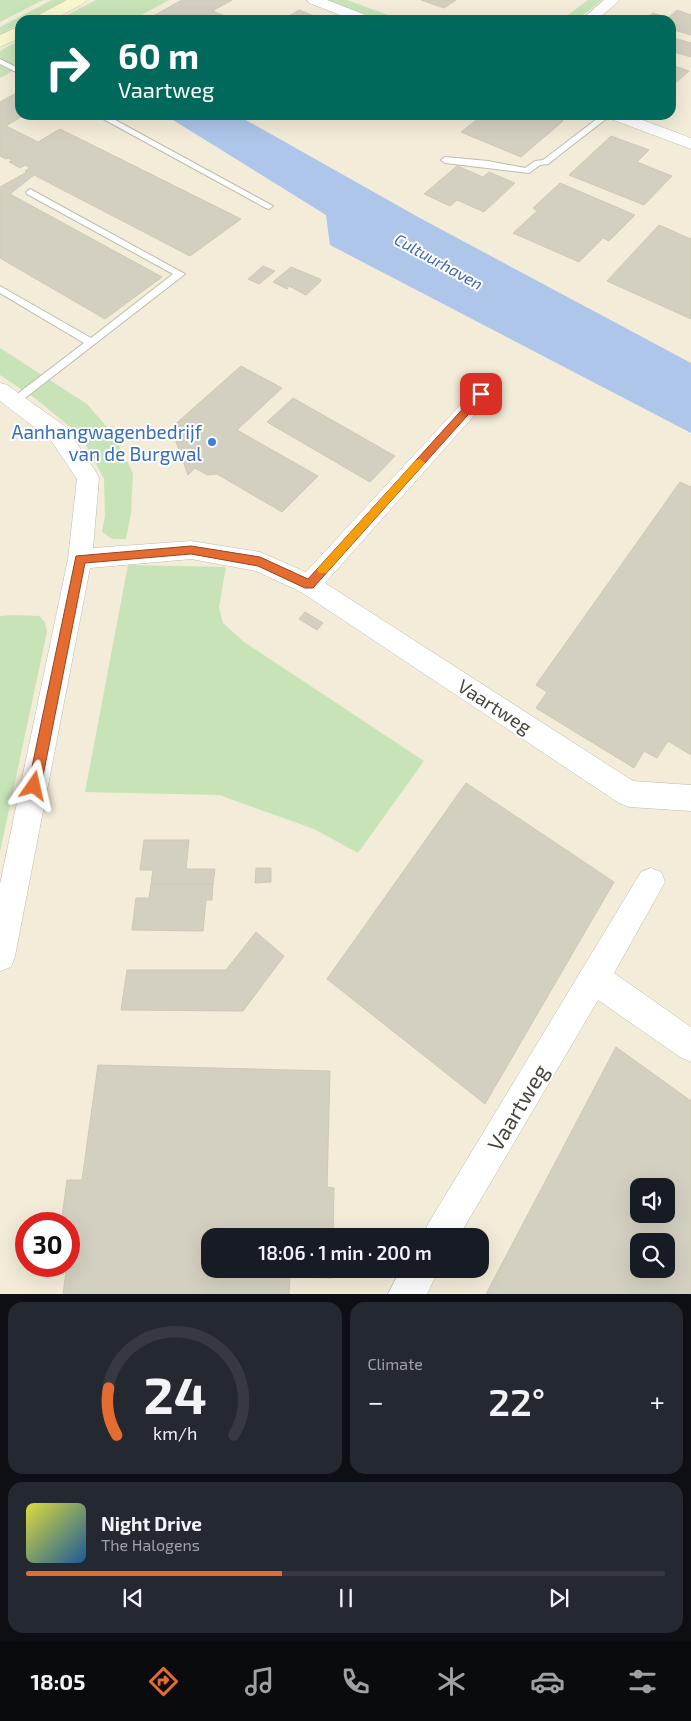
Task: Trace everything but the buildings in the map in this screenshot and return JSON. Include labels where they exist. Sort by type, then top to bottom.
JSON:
[{"type":"street","points":[[50,15],[79,0]]},
{"type":"street","points":[[314,0],[353,15]]},
{"type":"street","points":[[594,15],[614,0]]},
{"type":"street","points":[[0,42],[15,34]]},
{"type":"street","points":[[627,120],[691,144]]},
{"type":"street","points":[[309,584],[481,394]]},
{"type":"street","points":[[0,956],[80,559],[88,478],[58,433],[8,395]]},
{"type":"street","name":"Vaartweg","points":[[80,559],[191,550],[260,562],[309,584],[629,794],[691,798]]},
{"type":"street","name":"Vaartweg","points":[[445,1228],[651,882]]},
{"type":"street","points":[[594,978],[691,1046]]},
{"type":"street","points":[[406,1294],[416,1278]]},
{"type":"lane","points":[[0,61],[15,69]]},
{"type":"lane","points":[[109,120],[268,206]]},
{"type":"lane","points":[[445,160],[488,164],[526,171],[538,163],[545,162],[600,120]]},
{"type":"lane","points":[[8,395],[90,343],[180,274],[30,192]]},
{"type":"lane","points":[[0,288],[90,343]]},
{"type":"shaded area","points":[[24,0],[691,0],[691,1293],[0,1294],[0,16]]},
{"type":"green space","points":[[0,0],[43,0],[0,22]]},
{"type":"green space","points":[[52,0],[66,0],[37,15],[23,15]]},
{"type":"green space","points":[[96,0],[169,0],[141,15],[68,15]]},
{"type":"green space","points":[[324,0],[347,0],[388,15],[363,15]]},
{"type":"green space","points":[[588,0],[602,0],[583,15],[568,15]]},
{"type":"green space","points":[[15,19],[15,26],[0,34],[0,27]]},
{"type":"green space","points":[[15,43],[15,70],[0,78],[0,51]]},
{"type":"green space","points":[[0,348],[87,404],[112,433],[133,473],[131,513],[126,539],[112,539],[102,532],[105,516],[104,479],[81,436],[36,399],[0,375]]},
{"type":"green space","points":[[128,565],[226,567],[219,607],[223,623],[244,642],[424,761],[358,853],[314,829],[219,795],[85,792]]},
{"type":"green space","points":[[0,616],[39,616],[45,622],[47,632],[0,852]]},
{"type":"water","name":"Cultuurhaven","points":[[173,120],[246,120],[418,217],[691,363],[691,433],[330,245],[326,215]]},
{"type":"slow traffic","points":[[323,570],[420,463]]},
{"type":"place","name":"Aanhangwagenbedrijf van de Burgwal","points":[[212,442]]},
{"type":"route","points":[[34,786],[80,559],[191,550],[260,562],[309,584],[481,394]]}]
